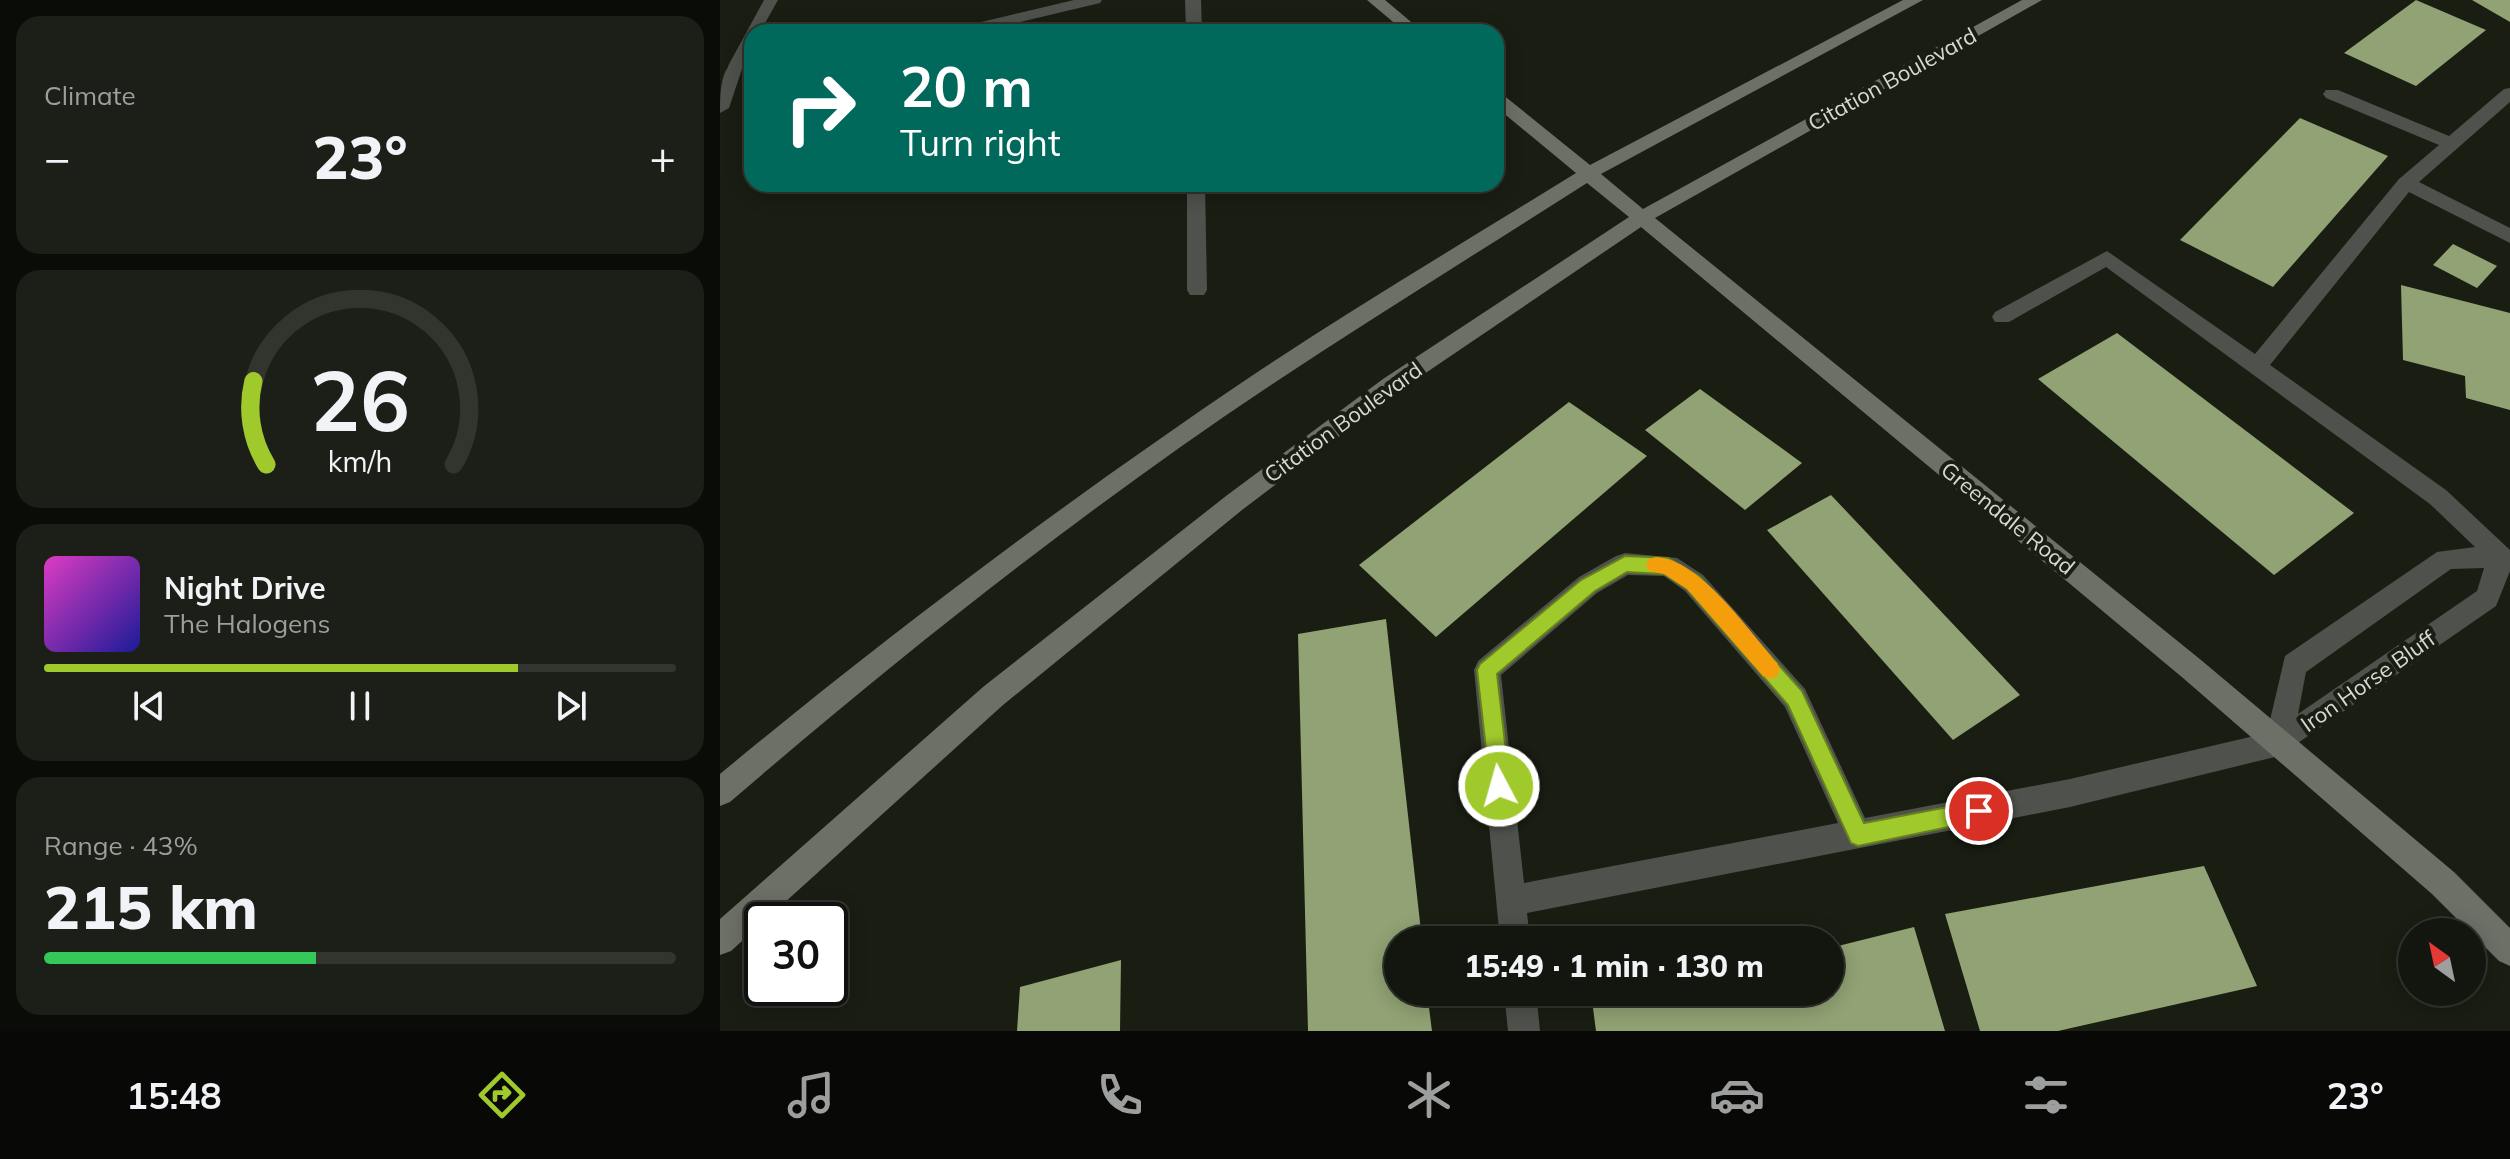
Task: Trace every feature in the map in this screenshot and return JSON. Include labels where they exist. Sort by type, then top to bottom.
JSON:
[{"type":"main road","points":[[1375,0],[1405,24]]},
{"type":"main road","points":[[720,792],[816,711],[1051,529],[1262,380],[1589,173],[1915,0]]},
{"type":"main road","name":"Citation Boulevard","points":[[720,940],[993,696],[1234,503],[1391,385],[1643,217],[2034,0]]},
{"type":"main road","name":"Greendale Road","points":[[1504,104],[2279,743],[2443,883],[2510,950]]},
{"type":"street","points":[[992,24],[1094,0]]},
{"type":"street","points":[[1193,0],[1194,24]]},
{"type":"street","points":[[720,108],[736,66]]},
{"type":"street","points":[[2257,366],[2406,183],[2510,93]]},
{"type":"street","points":[[2332,94],[2452,144]]},
{"type":"street","points":[[2406,183],[2510,236]]},
{"type":"street","points":[[1196,192],[1197,290]]},
{"type":"street","points":[[2002,317],[2107,258],[2438,497],[2505,561]]},
{"type":"street","name":"Iron Horse Bluff","points":[[2446,559],[2505,561],[2487,598],[2279,743],[2294,665],[2446,559]]},
{"type":"street","points":[[1514,926],[1487,670],[1588,585],[1625,564],[1668,566],[1694,583],[1795,698],[1858,835]]},
{"type":"street","points":[[1511,901],[2070,793],[2279,743]]},
{"type":"street","points":[[1521,1006],[1524,1031]]},
{"type":"lane","points":[[758,24],[771,0]]},
{"type":"building","points":[[2416,0],[2486,30],[2416,86],[2344,53]]},
{"type":"building","points":[[2472,0],[2510,0],[2510,22]]},
{"type":"building","points":[[2300,118],[2388,156],[2273,287],[2180,240]]},
{"type":"building","points":[[2453,244],[2497,266],[2477,288],[2433,265]]},
{"type":"building","points":[[2401,285],[2510,313],[2510,410],[2466,398],[2465,376],[2403,360]]},
{"type":"building","points":[[2117,333],[2354,513],[2274,575],[2038,379]]},
{"type":"building","points":[[1700,389],[1802,463],[1745,510],[1645,430]]},
{"type":"building","points":[[1569,402],[1647,456],[1436,637],[1359,565]]},
{"type":"building","points":[[1831,495],[2020,695],[1953,740],[1767,530]]},
{"type":"building","points":[[1386,619],[1420,926],[1384,926],[1384,1006],[1429,1006],[1432,1031],[1308,1031],[1298,634]]},
{"type":"building","points":[[2204,866],[2257,986],[2058,1031],[1980,1031],[1945,914]]},
{"type":"building","points":[[1914,927],[1945,1031],[1596,1031],[1593,1008],[1601,1006],[1844,1006],[1844,944]]},
{"type":"building","points":[[1121,960],[1120,1031],[1017,1031],[1020,987]]},
{"type":"slow traffic","points":[[1656,565],[1668,566],[1694,583],[1770,670]]},
{"type":"route","points":[[1499,786],[1487,670],[1588,585],[1625,564],[1668,566],[1694,583],[1795,698],[1858,835],[1979,811]]}]
